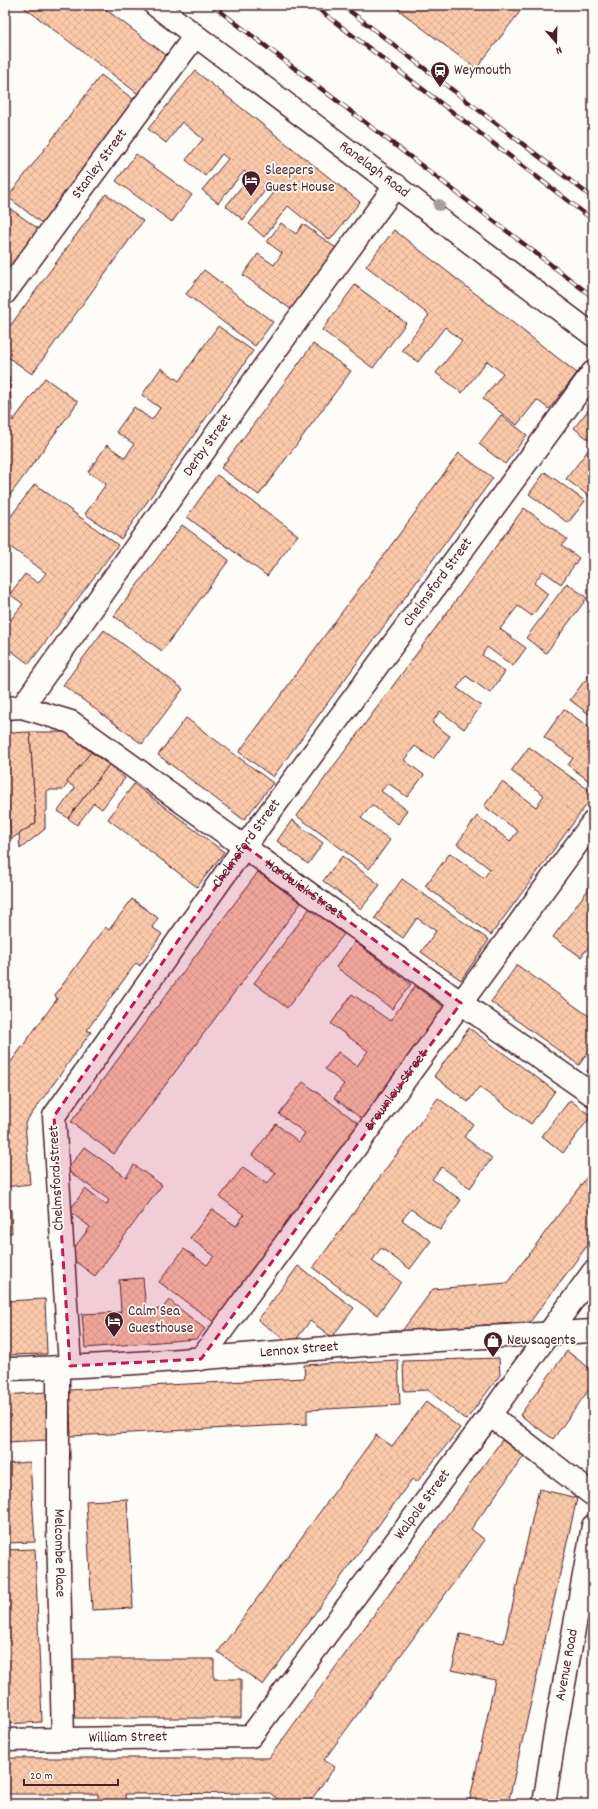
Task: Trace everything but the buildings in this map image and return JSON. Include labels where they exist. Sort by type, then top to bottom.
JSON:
[{"type":"street","name":"Ranelagh Road","points":[[155,5],[593,335]]},
{"type":"street","name":"Stanley Street","points":[[5,293],[195,36]]},
{"type":"street","name":"Derby Street","points":[[14,708],[396,186]]},
{"type":"street","name":"Chelmsford Street","points":[[64,1367],[54,1116],[245,846],[593,372]]},
{"type":"street","name":"Hardwick Street","points":[[14,708],[72,722],[461,1003],[593,1095]]},
{"type":"street","name":"Brownlow Street","points":[[201,1359],[593,822]]},
{"type":"street","name":"Walpole Street","points":[[251,1736],[490,1415],[593,1272]]},
{"type":"street","name":"Lennox Street","points":[[5,1368],[64,1367],[201,1359],[376,1344],[593,1330]]},
{"type":"street","name":"Melcombe Place","points":[[63,1739],[58,1527],[64,1367]]},
{"type":"street","points":[[490,1415],[593,1495]]},
{"type":"street","name":"Avenue Road","points":[[544,1804],[555,1733],[593,1526]]},
{"type":"street","name":"William Street","points":[[5,1740],[251,1736]]},
{"type":"highlighted area","points":[[245,846],[461,1003],[201,1359],[70,1366],[54,1116]]},
{"type":"railway","points":[[212,5],[593,297]]},
{"type":"railway","points":[[313,5],[593,220]]},
{"type":"railway","points":[[342,5],[593,198]]},
{"type":"place","name":"Weymouth","points":[[440,88]]},
{"type":"place","name":"Sleepers Guest House","points":[[251,197]]},
{"type":"place","name":"Calm Sea Guesthouse","points":[[114,1338]]},
{"type":"place","name":"Newsagents","points":[[493,1358]]}]
